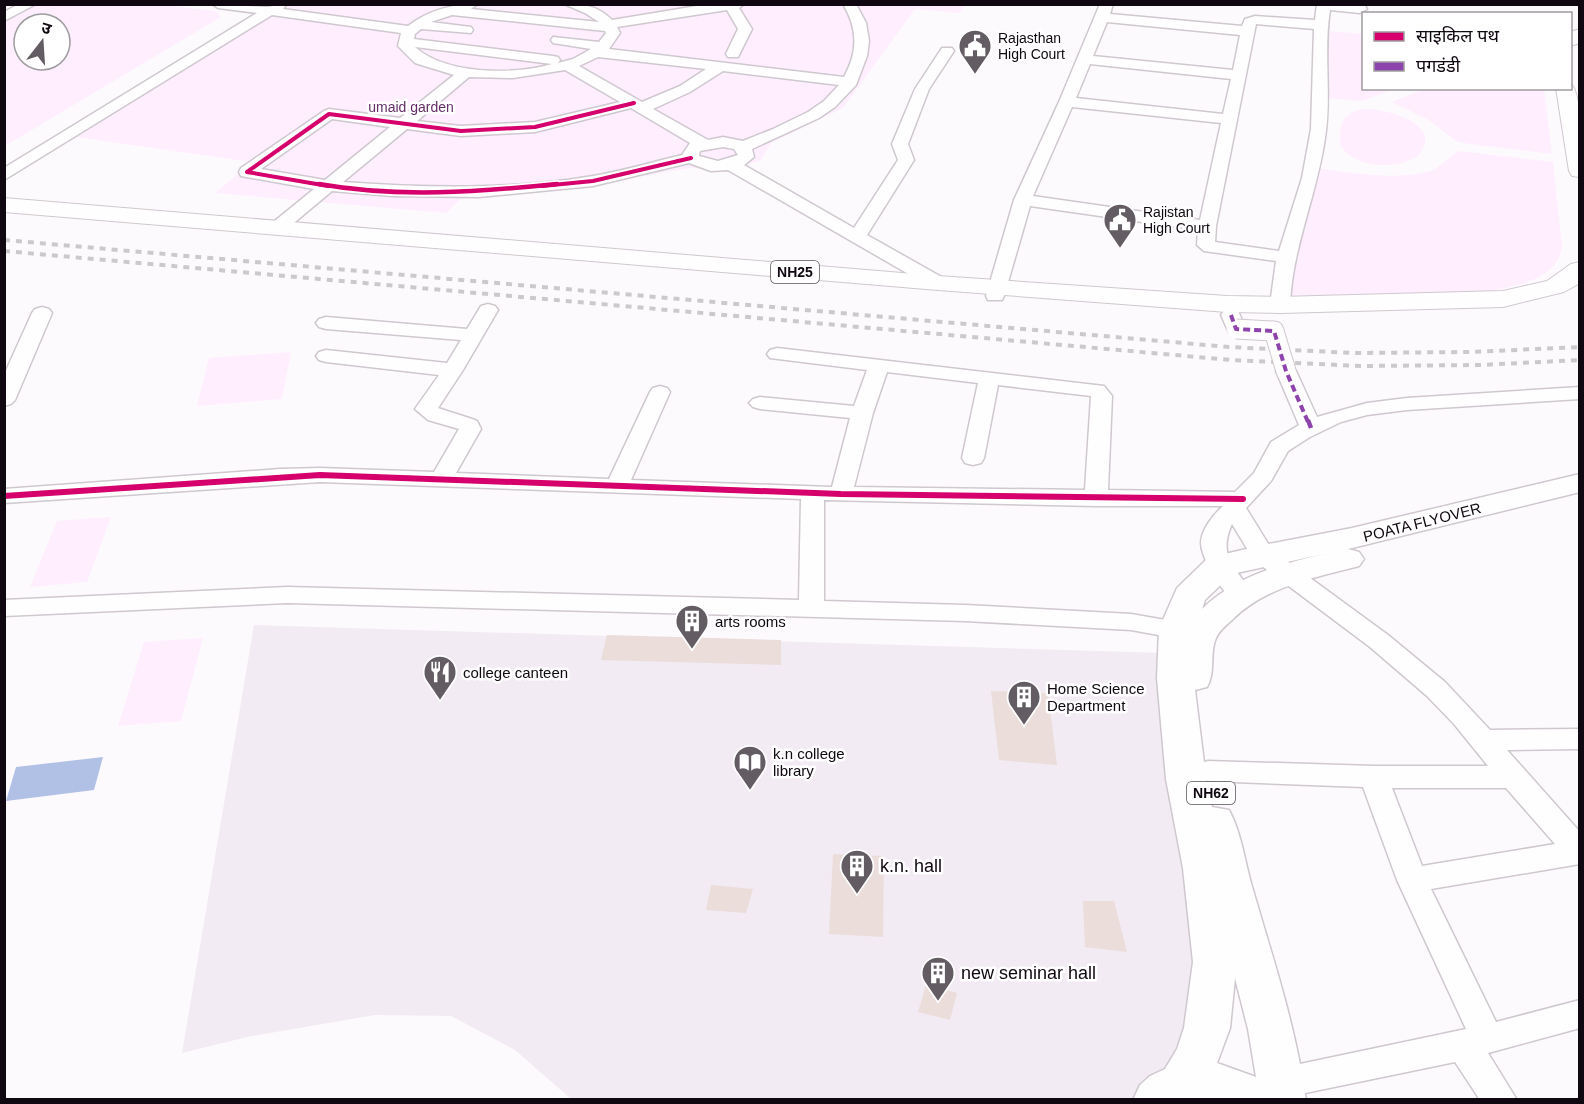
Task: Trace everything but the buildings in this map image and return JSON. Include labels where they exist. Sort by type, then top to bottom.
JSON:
[{"type":"highway","name":"POATA FLYOVER","points":[[1335,552],[1580,483]]},
{"type":"highway","name":"POATA FLYOVER","points":[[1335,552],[1394,548],[1580,503]]},
{"type":"highway","name":"NH62","points":[[1169,1092],[1197,1057],[1207,1028],[1215,962],[1204,868],[1181,745],[1175,678],[1188,632],[1189,596],[1275,565],[1335,552]]},
{"type":"highway","name":"NH62","points":[[1169,1092],[1208,1082],[1272,1094],[1264,1003],[1216,825],[1194,683],[1194,654],[1188,632]]},
{"type":"main road","points":[[1566,90],[1578,159]]},
{"type":"main road","name":"NH25","points":[[4,205],[938,284],[1233,322],[1310,316],[1484,310],[1537,305],[1580,294]]},
{"type":"main road","name":"NH25","points":[[4,213],[996,291],[1280,306],[1503,298],[1555,287],[1574,276],[1580,269]]},
{"type":"street","points":[[4,8],[12,4]]},
{"type":"street","points":[[4,16],[30,4]]},
{"type":"street","points":[[218,4],[269,7],[416,32],[566,62]]},
{"type":"street","points":[[303,4],[416,32],[452,37],[470,27],[471,20],[460,9]]},
{"type":"street","points":[[570,4],[601,16],[606,38]]},
{"type":"street","points":[[742,147],[790,129],[830,104],[854,75],[862,45],[862,26],[849,4]]},
{"type":"street","points":[[733,54],[745,29],[735,5],[606,38],[566,62],[520,73],[465,72],[436,67],[418,60],[408,51],[416,32],[460,9],[593,26],[606,38],[721,66],[854,75]]},
{"type":"street","points":[[1280,306],[1280,283],[1285,257],[1314,161],[1321,100],[1318,88],[1324,5],[1360,9]]},
{"type":"street","points":[[4,164],[269,7]]},
{"type":"street","points":[[4,175],[269,7]]},
{"type":"street","points":[[996,291],[1023,200],[1067,102],[1104,11],[1247,31]]},
{"type":"street","points":[[1285,257],[1210,247],[1206,245],[1207,226],[1250,21],[1321,26]]},
{"type":"street","points":[[558,40],[578,29],[593,26]]},
{"type":"street","points":[[558,40],[606,38],[733,54],[854,75]]},
{"type":"street","points":[[558,40],[556,52],[566,62],[703,144]]},
{"type":"street","points":[[857,237],[906,160],[900,144],[922,89],[947,51]]},
{"type":"street","points":[[1084,59],[1238,75]]},
{"type":"street","points":[[691,158],[692,150],[703,144],[723,142],[742,147],[746,151],[746,157],[731,165],[704,165],[691,158],[593,181],[479,192],[328,186],[247,172],[329,114],[461,131],[535,127],[638,106],[685,89],[721,66]]},
{"type":"street","points":[[277,228],[465,72]]},
{"type":"street","points":[[1067,102],[1228,119]]},
{"type":"street","points":[[731,165],[938,284]]},
{"type":"street","points":[[1023,200],[1207,226]]},
{"type":"street","points":[[441,480],[470,429],[463,422],[432,414],[426,409],[453,370],[471,335],[488,310]]},
{"type":"street","points":[[4,400],[42,313]]},
{"type":"street","points":[[1233,322],[1274,331],[1286,371],[1311,428]]},
{"type":"street","points":[[326,323],[471,335]]},
{"type":"street","points":[[777,354],[1097,390],[1102,396],[1096,499]]},
{"type":"street","points":[[326,356],[453,370]]},
{"type":"street","points":[[841,494],[862,413],[879,365]]},
{"type":"street","points":[[973,458],[989,377]]},
{"type":"street","points":[[617,486],[660,392]]},
{"type":"street","points":[[1230,580],[1213,543],[1223,519],[1263,476],[1279,447],[1311,428],[1334,417],[1367,409],[1407,404],[1580,393]]},
{"type":"street","points":[[760,403],[862,413]]},
{"type":"street","points":[[4,496],[320,475],[841,494],[1238,504]]},
{"type":"street","points":[[811,609],[813,492]]},
{"type":"street","points":[[1238,504],[1275,565],[1395,655],[1436,689],[1464,717],[1579,852]]},
{"type":"street","points":[[4,608],[287,595],[966,613],[1131,622],[1188,632]]},
{"type":"street","points":[[1483,740],[1580,739]]},
{"type":"street","points":[[1208,771],[1374,777],[1513,777]]},
{"type":"street","points":[[1374,777],[1475,1042],[1500,1100]]},
{"type":"street","points":[[1412,880],[1579,852]]},
{"type":"street","points":[[1272,1094],[1580,1014]]},
{"type":"shaded area","points":[[254,625],[1164,653],[1204,962],[1177,1057],[1153,1099],[571,1099],[515,1050],[451,1016],[375,1015],[247,1037],[182,1053]]},
{"type":"green space","points":[[36,4],[164,5],[216,11],[221,17],[5,146],[5,20],[12,16],[12,72],[72,72],[72,12],[20,12]]},
{"type":"green space","name":"umaid garden","points":[[290,5],[965,5],[960,13],[915,9],[843,108],[771,143],[761,160],[731,170],[689,168],[582,187],[467,193],[446,213],[215,193],[252,162],[76,137]]},
{"type":"green space","points":[[1330,31],[1362,34],[1362,90],[1390,90],[1363,101],[1323,98]]},
{"type":"green space","points":[[1422,90],[1544,90],[1552,154],[1456,141],[1430,121],[1392,102]]},
{"type":"green space","points":[[1370,109],[1401,116],[1420,127],[1425,144],[1419,155],[1401,163],[1378,165],[1347,154],[1340,142],[1343,121],[1354,112]]},
{"type":"green space","points":[[1460,151],[1553,162],[1562,247],[1558,259],[1551,268],[1531,281],[1482,292],[1284,296],[1317,168],[1388,176],[1417,174],[1435,169]]},
{"type":"green space","points":[[291,352],[282,399],[197,406],[209,358]]},
{"type":"green space","points":[[111,517],[87,582],[30,587],[57,521]]},
{"type":"green space","points":[[203,638],[181,721],[118,726],[144,642]]},
{"type":"water","points":[[103,757],[94,790],[6,801],[16,767]]},
{"type":"railway","points":[[4,240],[1229,347],[1354,353],[1471,352],[1580,347]]},
{"type":"railway","points":[[4,251],[1231,360],[1361,366],[1480,365],[1580,360]]},
{"type":"marked path","points":[[1231,315],[1236,329],[1274,331],[1286,371],[1311,428]]},
{"type":"cycle path","points":[[634,103],[535,127],[461,131],[329,114],[247,172],[328,186],[393,191],[479,192],[593,181],[691,158]]},
{"type":"cycle path","points":[[4,496],[320,475],[841,494],[1243,499]]},
{"type":"place","name":"Rajasthan High Court","points":[[975,75]]},
{"type":"place","name":"Rajistan High Court","points":[[1120,249]]},
{"type":"place","name":"arts rooms","points":[[692,650]]},
{"type":"place","name":"college canteen","points":[[440,701]]},
{"type":"place","name":"Home Science Department","points":[[1024,726]]},
{"type":"place","name":"k.n college library","points":[[750,791]]},
{"type":"place","name":"k.n. hall","points":[[857,895]]},
{"type":"place","name":"new seminar hall","points":[[938,1002]]}]
